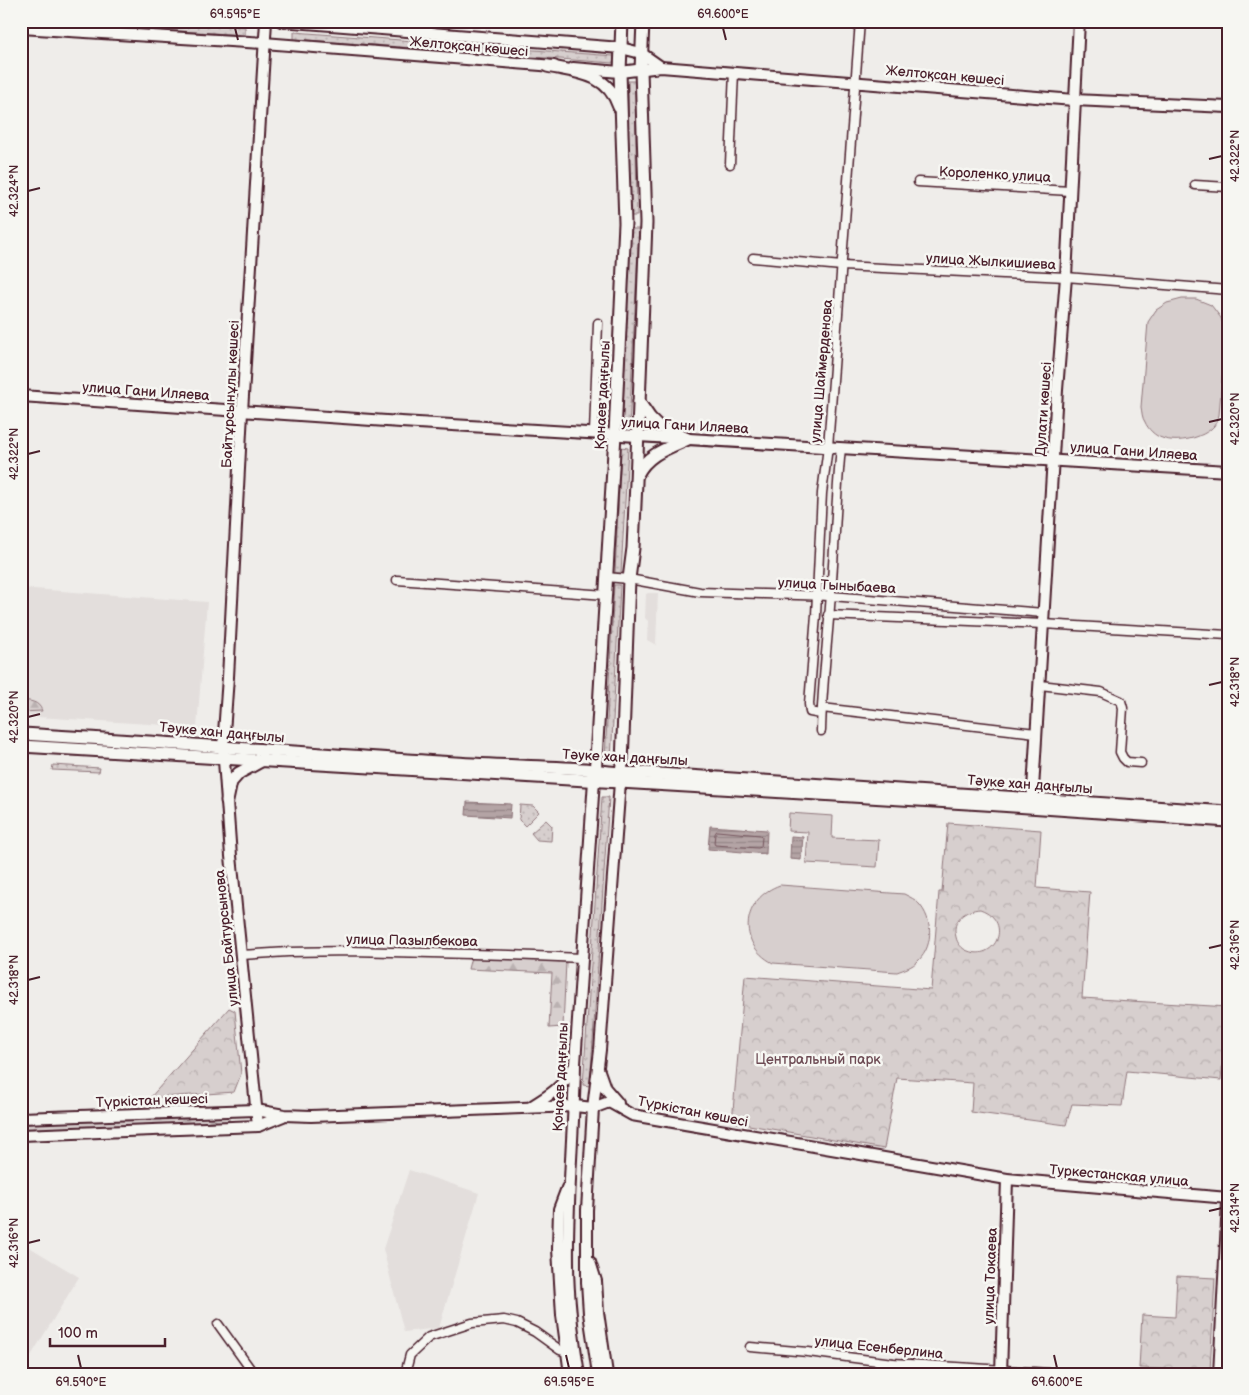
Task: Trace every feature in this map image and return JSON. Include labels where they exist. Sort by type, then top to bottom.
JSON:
[{"type":"main road","points":[[264,43],[266,21]]},
{"type":"main road","name":"Желтоқсан көшесі","points":[[281,21],[621,48],[641,53],[661,66]]},
{"type":"main road","name":"Қонаев даңғылы","points":[[579,1374],[571,1314],[568,1266],[570,1178],[575,1106],[575,1064],[606,595],[625,223],[620,72],[622,21]]},
{"type":"main road","points":[[598,1374],[589,1313],[586,1252],[587,1210],[593,1108],[598,1067],[620,777],[629,579],[633,548],[646,223],[641,70],[643,21]]},
{"type":"main road","name":"Дулати көшесі","points":[[1032,803],[1066,277],[1079,21]]},
{"type":"main road","name":"Желтоқсан көшесі","points":[[23,26],[264,43],[620,72],[661,66],[1074,100],[1228,107]]},
{"type":"main road","name":"Байтұрсынұлы көшесі","points":[[224,752],[264,43]]},
{"type":"main road","points":[[547,66],[584,74],[600,80],[616,99],[622,117]]},
{"type":"main road","points":[[625,223],[646,223]]},
{"type":"main road","name":"улица Гани Иляева","points":[[21,396],[242,412],[1228,471]]},
{"type":"main road","points":[[639,402],[658,426],[688,439]]},
{"type":"main road","points":[[636,476],[648,459],[688,439]]},
{"type":"main road","name":"Тәуке хан даңғылы","points":[[21,734],[146,741],[224,752],[263,760],[595,775]]},
{"type":"main road","name":"Тәуке хан даңғылы","points":[[21,746],[344,756],[497,766],[620,777],[1032,803],[1228,812]]},
{"type":"main road","points":[[622,747],[629,765],[634,770],[644,773]]},
{"type":"main road","name":"улица Байтурсынова","points":[[224,752],[258,1126]]},
{"type":"main road","points":[[227,801],[231,782],[239,773],[263,760]]},
{"type":"main road","name":"Тәуке хан даңғылы","points":[[620,777],[644,773],[1032,803],[1228,821]]},
{"type":"main road","points":[[532,1107],[561,1086],[575,1064]]},
{"type":"main road","points":[[598,1067],[605,1088],[614,1100],[632,1115]]},
{"type":"main road","name":"Түркістан көшесі","points":[[21,1118],[256,1110],[284,1116],[532,1107],[575,1106],[593,1108],[609,1102],[632,1115],[1007,1179]]},
{"type":"main road","name":"Түркістан көшесі","points":[[21,1135],[258,1126],[284,1116]]},
{"type":"main road","points":[[570,1178],[559,1209],[559,1277],[570,1374]]},
{"type":"main road","name":"Туркестанская улица","points":[[1007,1179],[1228,1198]]},
{"type":"main road","name":"улица Токаева","points":[[1001,1372],[1007,1179]]},
{"type":"main road","points":[[1219,1374],[1228,1202]]},
{"type":"main road","points":[[586,1252],[596,1281],[598,1312],[607,1374]]},
{"type":"main road","points":[[559,1277],[568,1266]]},
{"type":"street","name":"улица Шаймерденова","points":[[821,711],[810,712],[809,708],[822,492],[828,447],[860,21]]},
{"type":"street","points":[[730,164],[734,72]]},
{"type":"street","name":"Короленко улица","points":[[918,182],[1070,191]]},
{"type":"street","points":[[1195,185],[1228,187]]},
{"type":"street","name":"улица Жылкишиева","points":[[753,258],[842,266],[1066,277],[1228,290]]},
{"type":"street","points":[[594,433],[598,322]]},
{"type":"street","name":"улица Шаймерденова","points":[[821,731],[841,448]]},
{"type":"street","name":"улица Тыныбаева","points":[[606,577],[629,579],[700,592],[817,595],[1044,612]]},
{"type":"street","points":[[397,580],[606,595]]},
{"type":"street","points":[[828,615],[1043,624],[1228,635]]},
{"type":"street","points":[[1040,685],[1101,692],[1121,701],[1123,708],[1120,752],[1127,762],[1141,763]]},
{"type":"street","points":[[821,711],[1036,733]]},
{"type":"street","name":"улица Пазылбекова","points":[[241,955],[352,951],[582,958]]},
{"type":"street","points":[[405,1374],[410,1355],[429,1338],[472,1324],[504,1320],[517,1323],[536,1332],[560,1350],[566,1352]]},
{"type":"street","points":[[218,1324],[254,1374]]},
{"type":"street","name":"улица Есенберлина","points":[[750,1347],[893,1363],[1001,1372],[1066,1374]]},
{"type":"street","points":[[893,1363],[893,1374]]},
{"type":"shaded area","points":[[21,588],[207,602],[197,727],[21,716]]},
{"type":"shaded area","points":[[658,593],[656,645],[647,640],[648,621],[645,618],[646,594]]},
{"type":"shaded area","points":[[409,1170],[479,1193],[439,1328],[404,1332],[383,1249]]},
{"type":"shaded area","points":[[21,1242],[79,1277],[26,1364],[21,1362]]},
{"type":"green space","points":[[158,21],[245,27],[245,35],[34,22]]},
{"type":"green space","points":[[294,32],[614,56],[613,63],[294,39]]},
{"type":"green space","points":[[628,81],[635,81],[637,216],[629,216]]},
{"type":"green space","points":[[631,229],[639,229],[629,428],[622,427]]},
{"type":"green space","points":[[1182,299],[1196,299],[1211,305],[1221,318],[1226,334],[1219,415],[1214,426],[1204,434],[1190,439],[1168,440],[1152,432],[1144,420],[1141,407],[1148,322],[1156,310],[1167,303]]},
{"type":"green space","points":[[621,447],[628,448],[621,573],[615,573]]},
{"type":"green space","points":[[614,585],[620,585],[611,760],[605,759]]},
{"type":"green space","points":[[21,700],[36,703],[42,711],[21,712]]},
{"type":"green space","points":[[53,765],[100,768],[99,772],[52,770]]},
{"type":"green space","points":[[602,797],[609,797],[590,1086],[583,1085]]},
{"type":"green space","points":[[520,805],[533,806],[539,812],[525,826],[519,820]]},
{"type":"green space","points":[[789,813],[833,816],[832,838],[879,840],[877,867],[806,863],[808,832],[788,831]]},
{"type":"green space","points":[[546,820],[552,826],[551,841],[537,840],[531,833]]},
{"type":"green space","name":"Центральный парк","points":[[948,823],[1041,830],[1037,888],[1090,892],[1082,998],[1228,1007],[1221,1080],[1127,1071],[1122,1106],[1072,1104],[1066,1125],[971,1112],[973,1083],[897,1078],[884,1149],[732,1122],[745,976],[931,990],[939,892],[942,892]],"holes":[[[980,909],[990,915],[996,922],[999,930],[993,946],[986,951],[978,953],[968,951],[962,947],[957,941],[955,931],[960,917],[969,911]]]},
{"type":"green space","points":[[780,885],[904,894],[915,900],[925,914],[930,930],[927,947],[916,963],[897,972],[773,963],[761,955],[753,945],[748,922],[751,910],[758,900],[767,891]]},
{"type":"green space","points":[[471,957],[566,962],[563,1027],[549,1028],[552,973],[468,969]]},
{"type":"green space","points":[[229,1008],[235,1011],[241,1074],[234,1092],[150,1098]]},
{"type":"green space","points":[[229,1112],[229,1126],[21,1134],[21,1122]]},
{"type":"green space","points":[[1177,1276],[1215,1278],[1210,1371],[1139,1368],[1142,1315],[1175,1317]]},
{"type":"water","points":[[467,802],[511,804],[510,818],[466,815]]},
{"type":"water","points":[[710,826],[767,830],[766,854],[708,849]]},
{"type":"water","points":[[791,836],[803,837],[801,860],[790,859]]},
{"type":"waterway","points":[[393,1374],[413,1371],[419,1374]]}]
